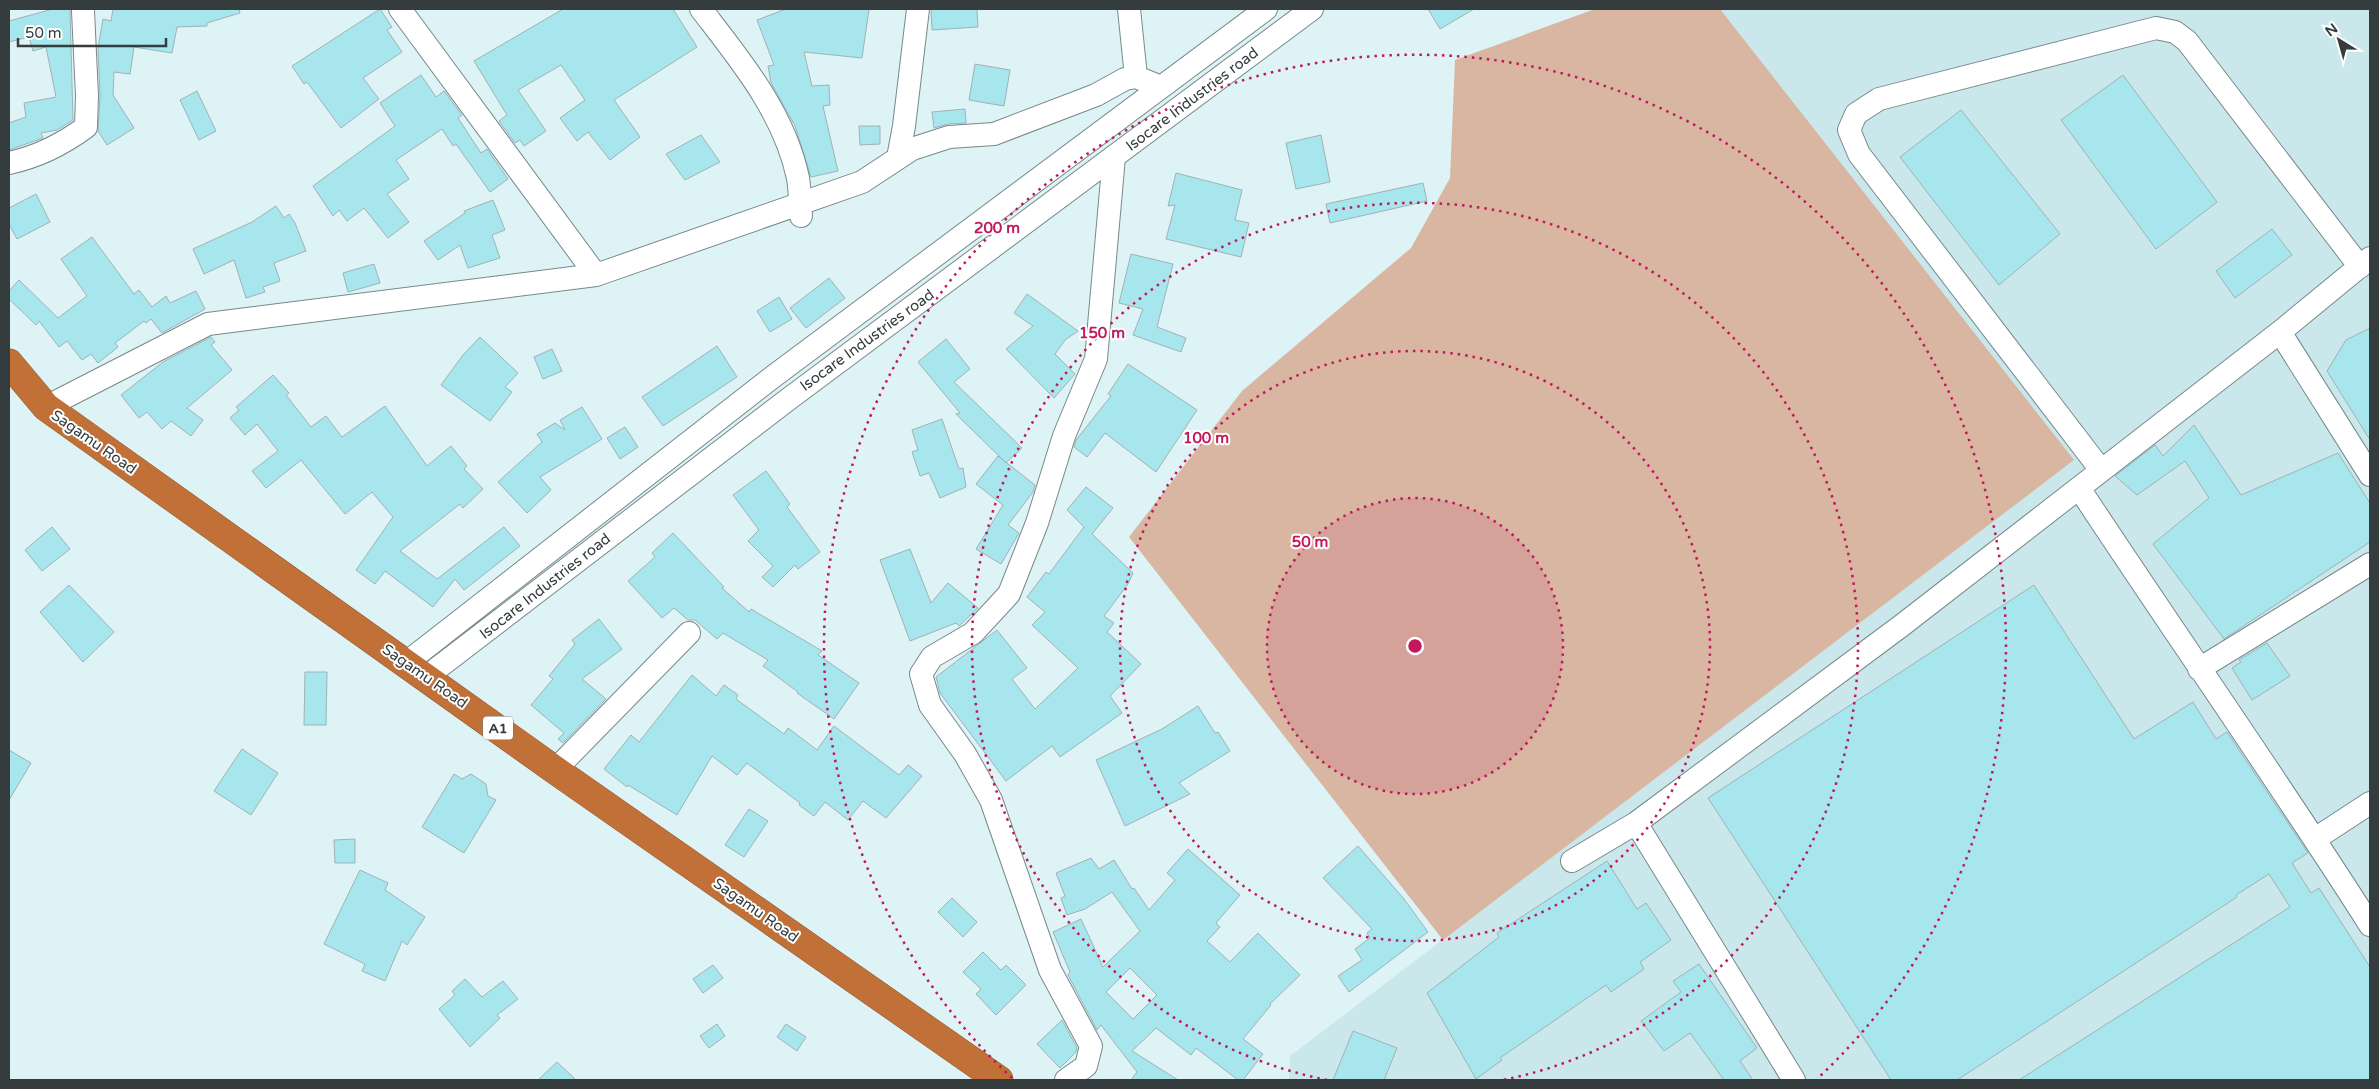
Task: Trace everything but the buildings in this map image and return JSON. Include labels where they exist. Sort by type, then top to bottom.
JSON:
[{"type":"highway","name":"Sagamu Road","points":[[12,371],[46,407],[555,770],[1000,1080]]},
{"type":"street","points":[[400,9],[596,275]]},
{"type":"street","points":[[701,9],[769,101],[786,137],[796,169],[801,210]]},
{"type":"street","points":[[898,158],[904,126],[918,9]]},
{"type":"street","points":[[1129,9],[1136,77]]},
{"type":"street","name":"Isocare Industries road","points":[[416,670],[774,376],[1266,9]]},
{"type":"street","name":"Isocare Industries road","points":[[416,670],[790,398],[1312,9]]},
{"type":"street","points":[[9,163],[29,159],[76,135],[86,126],[87,96],[84,11]]},
{"type":"street","points":[[1572,860],[1636,823],[1901,626],[2280,332],[2365,262],[2188,41],[2176,32],[2156,28],[1879,99],[1856,114],[1849,130],[1859,154],[2101,470]]},
{"type":"street","points":[[46,407],[208,324],[596,275],[801,210],[862,182],[912,149],[949,137],[994,134],[1096,95],[1124,79],[1136,77],[1161,87]]},
{"type":"street","points":[[1066,1080],[1086,1066],[1091,1046],[1050,970],[991,800],[965,754],[930,705],[921,674],[932,657],[973,633],[1009,594],[1037,523],[1064,436],[1096,359],[1114,158]]},
{"type":"street","points":[[2280,332],[2370,475]]},
{"type":"street","points":[[774,376],[790,398]]},
{"type":"street","points":[[2078,488],[2315,839],[2370,925]]},
{"type":"street","points":[[2199,669],[2370,564]]},
{"type":"street","points":[[555,770],[689,634]]},
{"type":"street","points":[[2315,839],[2370,803]]},
{"type":"street","points":[[1636,823],[1794,1080]]},
{"type":"shaded area","points":[[1595,9],[1720,9],[2074,460],[1443,940],[1129,537],[1242,391],[1411,248],[1450,178],[1455,60]]},
{"type":"shaded area","points":[[1720,9],[2370,9],[2370,1080],[1289,1080],[1290,1056],[2073,460]]}]
